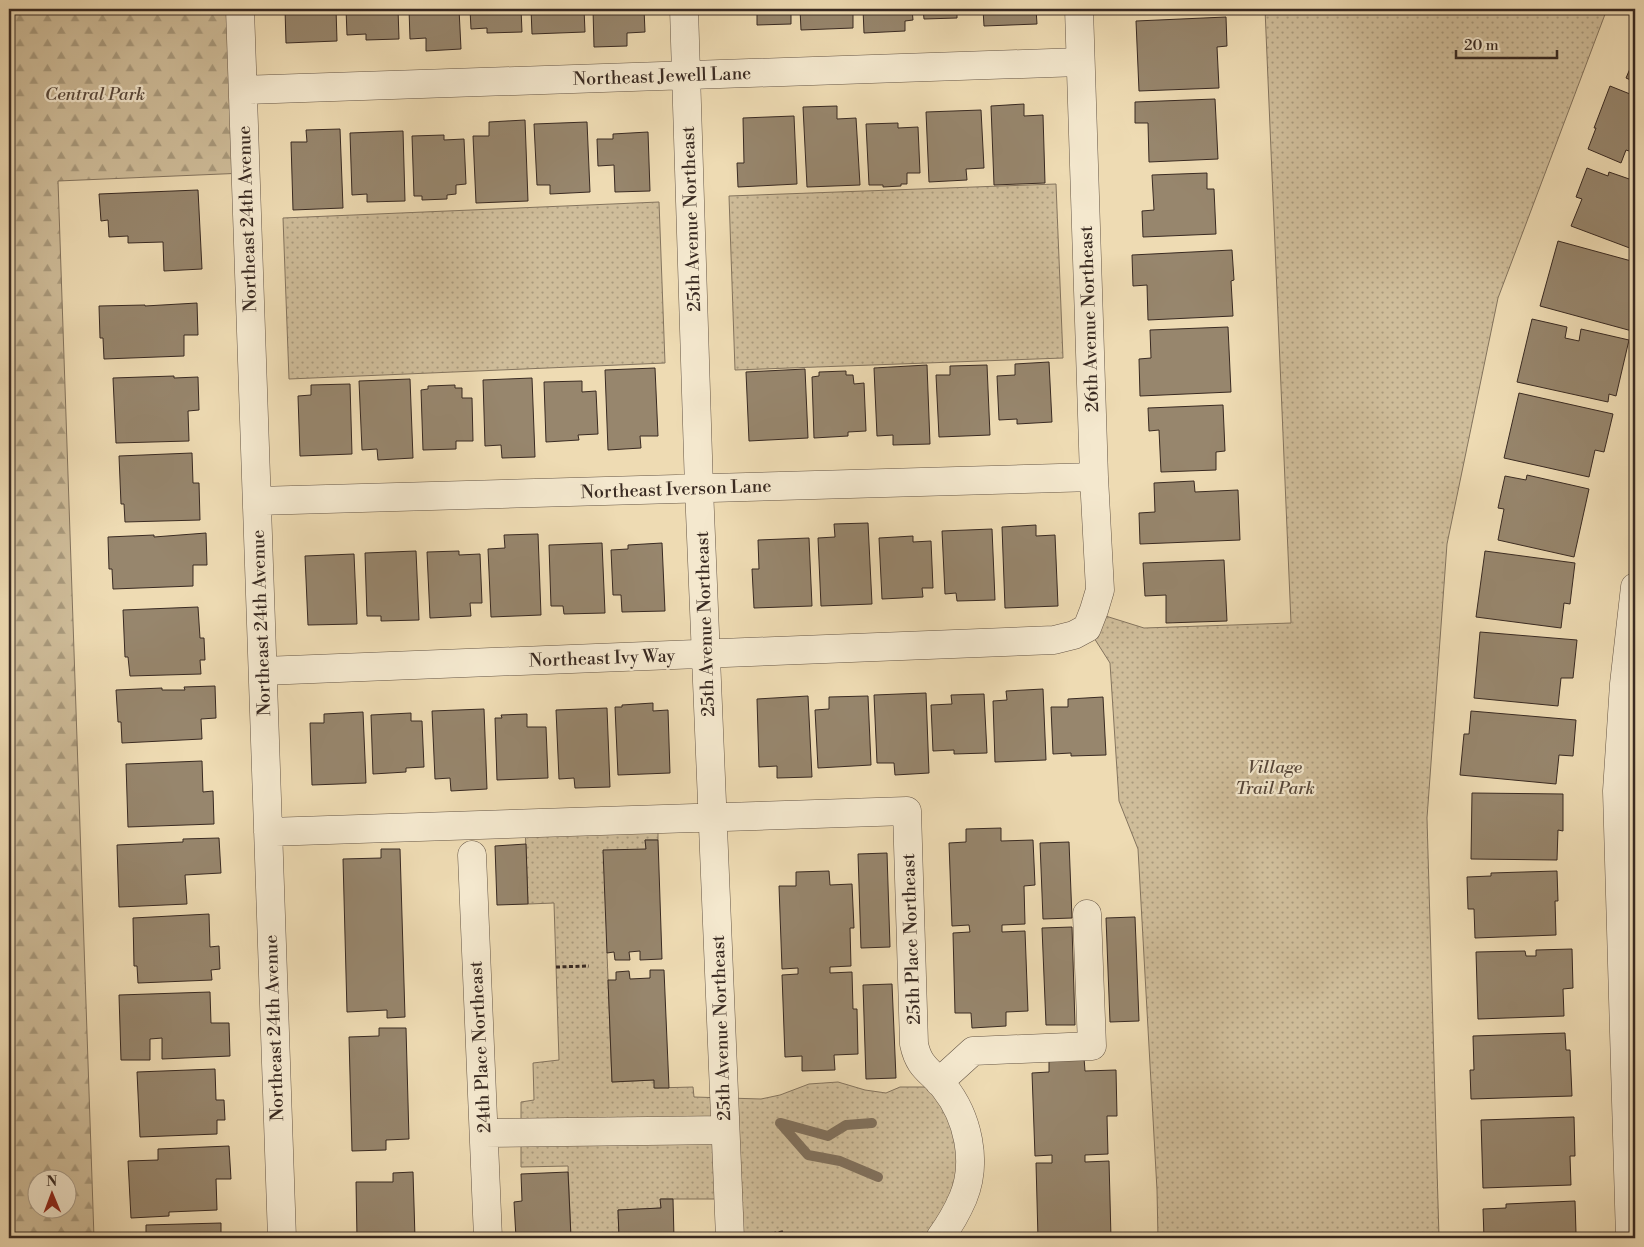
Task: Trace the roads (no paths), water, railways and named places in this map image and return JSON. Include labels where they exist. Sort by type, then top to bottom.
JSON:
[{"type":"street","name":"Northeast 24th Avenue","points":[[240,9],[282,1238]]},
{"type":"street","name":"25th Avenue Northeast","points":[[684,9],[699,488],[730,1238]]},
{"type":"street","name":"26th Avenue Northeast","points":[[1079,9],[1094,477],[1100,590],[1088,628]]},
{"type":"street","name":"Northeast Jewell Lane","points":[[243,90],[1080,62]]},
{"type":"street","name":"Northeast Iverson Lane","points":[[257,501],[1094,477]]},
{"type":"street","points":[[1630,1238],[1617,791],[1624,684],[1635,587]]},
{"type":"street","name":"Northeast Ivy Way","points":[[263,671],[1054,640],[1074,636],[1088,628]]},
{"type":"street","name":"25th Place Northeast","points":[[713,817],[907,811],[914,1044],[917,1057],[948,1094],[963,1122],[968,1137],[970,1168],[963,1198],[940,1238]]},
{"type":"street","points":[[268,832],[713,817]]},
{"type":"street","name":"24th Place Northeast","points":[[472,856],[488,1238]]},
{"type":"street","points":[[939,1082],[973,1051],[1092,1046],[1088,914]]},
{"type":"street","points":[[484,1133],[725,1130]]},
{"type":"waterway","points":[[780,1123],[808,1155],[840,1161],[878,1177]]},
{"type":"waterway","points":[[781,1123],[828,1136],[846,1125],[872,1123]]},
{"type":"park label","name":"Central Park","points":[[95,94]]},
{"type":"park label","name":"Village Trail Park","points":[[1275,778]]}]
